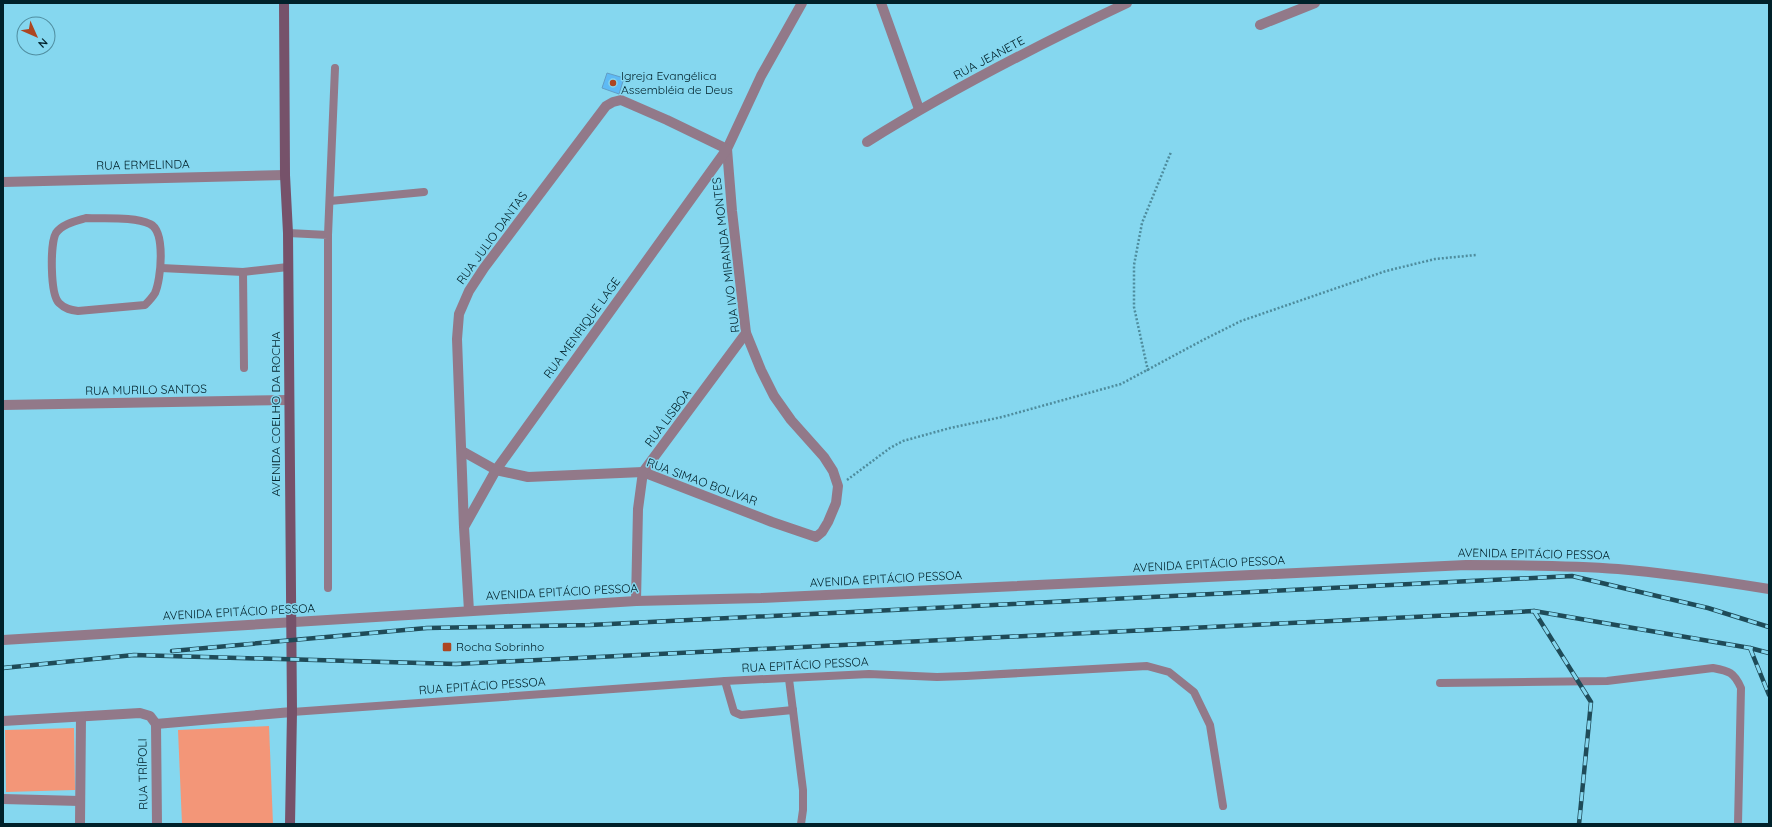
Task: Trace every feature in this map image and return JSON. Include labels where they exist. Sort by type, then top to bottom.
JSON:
[{"type":"main road","name":"AVENIDA COELHO DA ROCHA","points":[[284,3],[284,175],[288,233],[290,621],[292,712],[290,824]]},
{"type":"street","name":"RUA IVO MIRANDA MONTES","points":[[802,3],[761,76],[727,149],[732,211],[746,333],[761,370],[774,396],[791,420],[824,457],[833,471],[838,486]]},
{"type":"street","points":[[881,3],[919,109]]},
{"type":"street","name":"RUA JEANETE","points":[[867,142],[919,109],[1057,36],[1126,3]]},
{"type":"street","points":[[1260,25],[1315,3]]},
{"type":"street","name":"RUA JULIO DANTAS","points":[[469,611],[464,527],[457,339],[459,314],[469,291],[484,268],[606,106],[613,102],[621,100],[727,149]]},
{"type":"street","name":"RUA MENRIQUE LAGE","points":[[464,527],[496,470],[727,149]]},
{"type":"street","name":"RUA ERMELINDA","points":[[3,182],[284,175]]},
{"type":"street","name":"RUA LISBOA","points":[[636,600],[638,509],[644,472],[746,333]]},
{"type":"street","name":"RUA MURILO SANTOS","points":[[3,405],[289,400]]},
{"type":"street","name":"RUA SIMAO BOLIVAR","points":[[462,451],[496,470],[528,477],[644,472],[772,522],[816,537],[822,532],[828,522],[836,503],[838,486]]},
{"type":"street","name":"AVENIDA EPITÁCIO PESSOA","points":[[3,640],[290,621],[324,621],[636,600],[769,597],[1466,565],[1616,569],[1683,575],[1769,589]]},
{"type":"street","points":[[3,721],[140,713],[150,716],[156,724],[292,712]]},
{"type":"street","points":[[80,824],[81,716]]},
{"type":"street","name":"RUA TRÍPOLI","points":[[156,724],[157,824]]},
{"type":"street","points":[[3,799],[80,801]]},
{"type":"lane","points":[[328,588],[328,235],[335,68]]},
{"type":"lane","points":[[330,201],[424,192]]},
{"type":"lane","points":[[86,218],[139,221],[152,224],[159,234],[161,268],[155,292],[151,300],[145,305],[78,311],[68,310],[58,302],[53,288],[52,241],[57,232],[67,224],[86,218]]},
{"type":"lane","points":[[288,233],[328,235]]},
{"type":"lane","points":[[161,268],[243,272],[288,267]]},
{"type":"lane","points":[[243,272],[244,368]]},
{"type":"lane","name":"RUA EPITÁCIO PESSOA","points":[[292,712],[725,681],[869,674],[937,677],[1146,666],[1169,672],[1194,692],[1210,725],[1223,806]]},
{"type":"lane","points":[[1440,683],[1607,681],[1713,668],[1728,671],[1737,678],[1741,688],[1738,824]]},
{"type":"lane","points":[[789,679],[803,790],[803,810],[800,824]]},
{"type":"lane","points":[[725,681],[734,712],[741,715],[793,710]]},
{"type":"path","points":[[1148,370],[1134,307],[1134,265],[1142,223],[1171,152]]},
{"type":"path","points":[[838,486],[890,448],[903,441],[1101,391],[1121,384],[1241,321],[1386,271],[1435,259],[1476,255]]},
{"type":"shaded area","points":[[269,726],[273,824],[182,824],[178,730]]},
{"type":"shaded area","points":[[74,728],[75,790],[6,792],[5,730]]},
{"type":"building","name":"Igreja Evangélica Assembléia de Deus","points":[[607,73],[624,78],[619,94],[602,88]]},
{"type":"railway","points":[[172,651],[427,628],[590,625],[1572,576],[1708,608],[1769,627]]},
{"type":"railway","points":[[1534,611],[1591,702],[1579,824]]},
{"type":"railway","points":[[3,668],[134,655],[456,664],[1534,611],[1750,648],[1769,653]]},
{"type":"railway","points":[[1750,648],[1769,695]]},
{"type":"place","name":"Igreja Evangélica Assembléia de Deus","points":[[613,83]]},
{"type":"place","name":"Rocha Sobrinho","points":[[447,647]]}]
